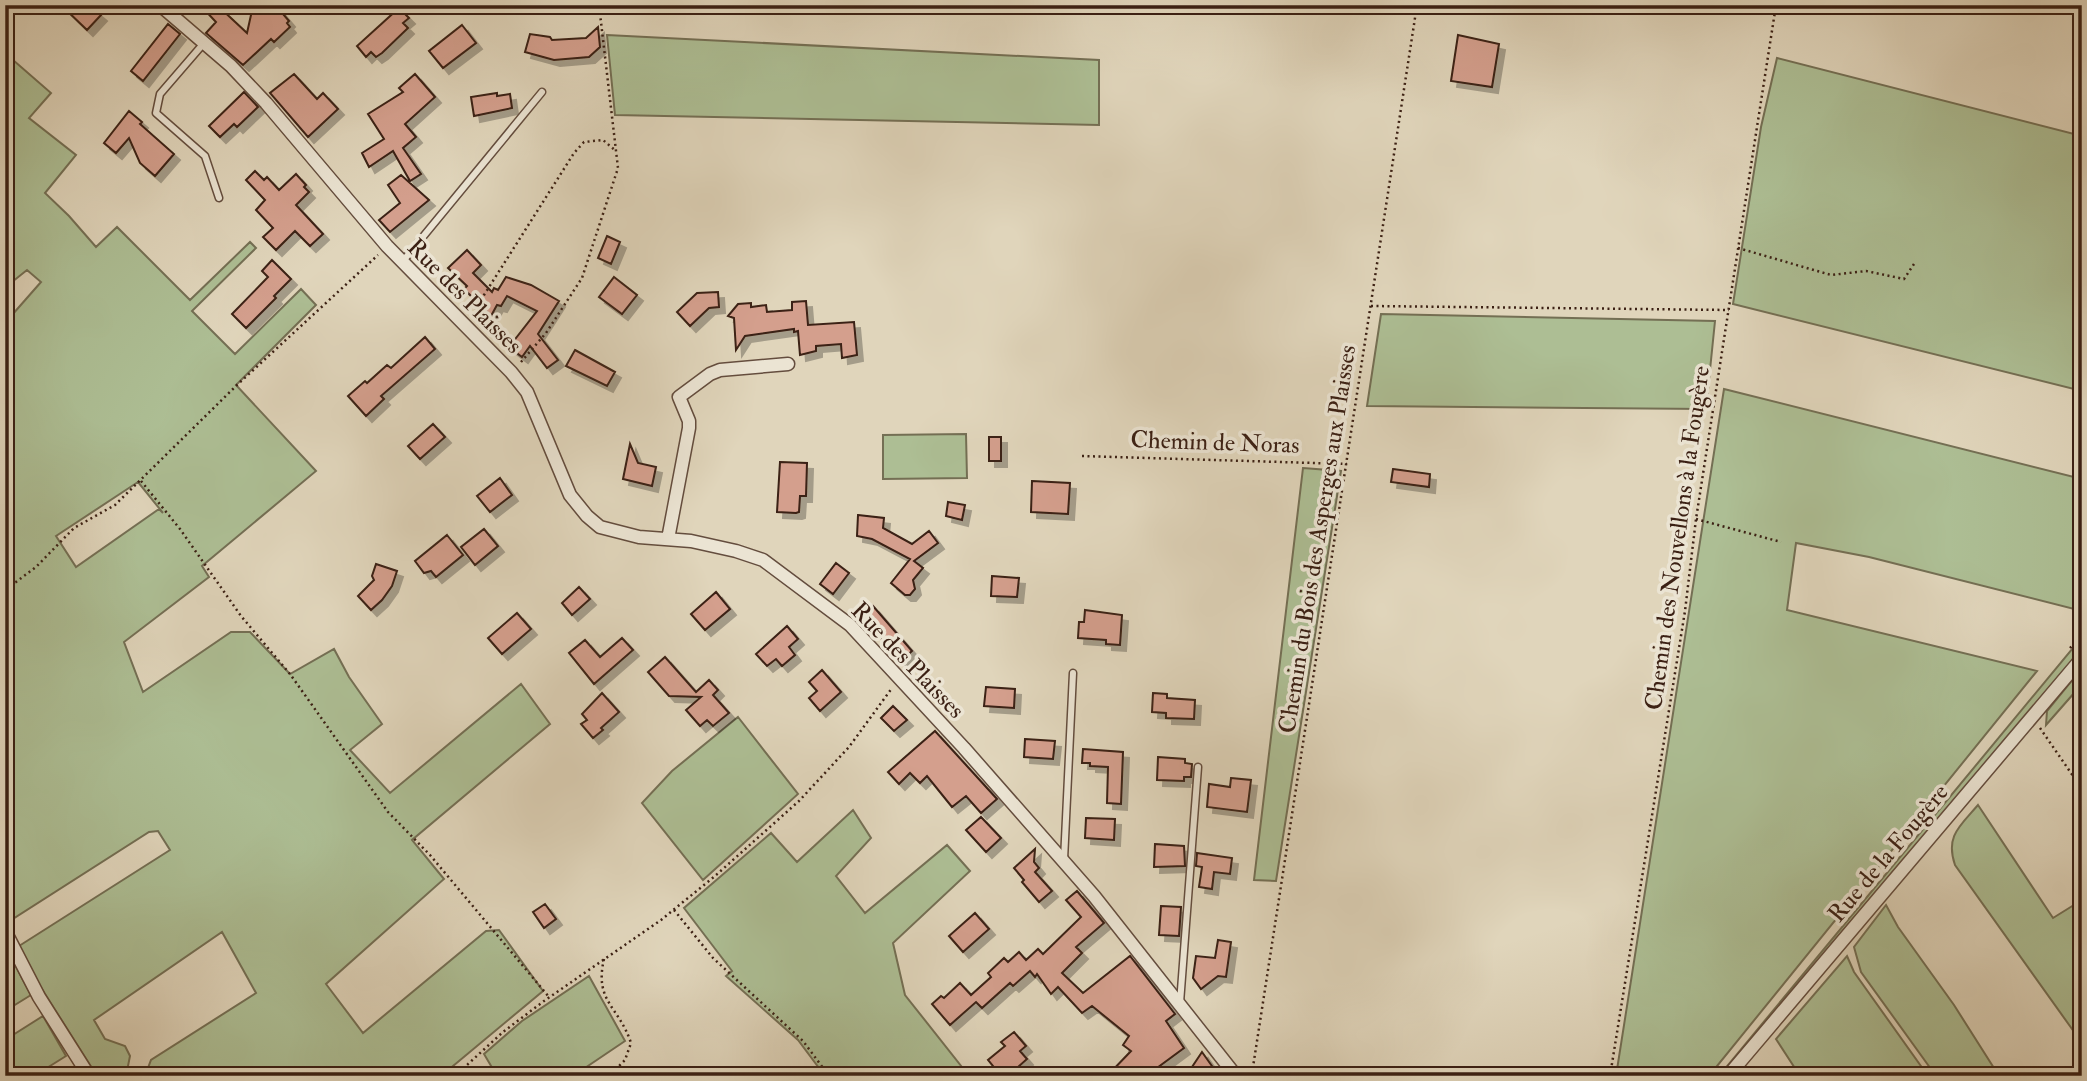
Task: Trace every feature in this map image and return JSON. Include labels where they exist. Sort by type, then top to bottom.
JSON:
[{"type":"street","name":"Rue des Plaisses","points":[[160,5],[205,42],[267,103],[387,247],[527,391],[570,495],[587,516],[600,527],[617,533],[736,551],[763,560],[850,625],[901,677],[914,696],[964,748],[1094,896],[1236,1076]]},
{"type":"street","points":[[668,539],[689,428],[689,421],[678,397],[720,370],[788,364]]},
{"type":"street","name":"Rue de la Fougère","points":[[1728,1076],[2082,658]]},
{"type":"street","points":[[5,931],[39,997],[89,1076]]},
{"type":"lane","points":[[205,42],[160,94],[156,113],[205,156],[219,198]]},
{"type":"lane","points":[[402,263],[542,92]]},
{"type":"lane","points":[[1063,862],[1073,673]]},
{"type":"lane","points":[[1180,1005],[1198,767]]},
{"type":"path","points":[[511,372],[546,334],[582,278],[618,168],[599,5]]},
{"type":"path","name":"Chemin du Bois des Asperges aux Plaisses","points":[[1247,1076],[1253,1067],[1417,5]]},
{"type":"path","name":"Chemin des Nouvellons à la Fougère","points":[[1610,1076],[1683,624],[1696,519],[1776,5]]},
{"type":"path","points":[[465,326],[574,153],[584,142],[603,140],[616,151]]},
{"type":"path","points":[[5,586],[16,582],[36,567],[74,528],[115,505],[237,385],[387,247]]},
{"type":"path","points":[[1738,248],[1831,275],[1866,271],[1904,279],[1914,264]]},
{"type":"path","points":[[1371,306],[1729,310]]},
{"type":"path","name":"Chemin de Noras","points":[[1082,456],[1347,464]]},
{"type":"path","points":[[141,481],[180,529],[241,616],[290,674],[388,812],[430,855],[549,997]]},
{"type":"path","points":[[1696,519],[1781,542]]},
{"type":"path","points":[[455,1076],[503,1032],[715,876],[799,801],[849,747],[901,677]]},
{"type":"path","points":[[2032,717],[2082,789]]},
{"type":"path","points":[[673,909],[713,958],[803,1041],[829,1076]]},
{"type":"path","points":[[604,959],[599,979],[602,989],[606,999],[625,1024],[631,1043],[625,1060],[608,1076]]},
{"type":"path","points":[[135,1076],[138,1066]]},
{"type":"green space","points":[[607,35],[1099,60],[1099,125],[615,115]]},
{"type":"green space","points":[[5,53],[51,93],[29,118],[76,155],[45,193],[96,247],[117,227],[190,300],[250,242],[256,248],[192,311],[235,354],[301,289],[316,305],[236,385],[316,471],[202,566],[209,577],[124,642],[143,692],[231,632],[250,632],[290,674],[334,649],[349,677],[382,724],[350,750],[390,793],[521,684],[550,724],[412,840],[444,879],[326,984],[363,1033],[486,931],[499,930],[543,991],[441,1076],[145,1076],[151,1060],[256,993],[222,932],[94,1020],[105,1039],[125,1046],[130,1056],[126,1076],[97,1076],[40,986],[19,946],[170,850],[158,831],[149,832],[8,922],[5,916],[5,323],[41,282],[27,270],[12,282],[5,276]],"holes":[[[138,482],[163,513],[159,509],[76,567],[56,536]]]},
{"type":"green space","points":[[1777,58],[2082,136],[2082,391],[1733,304],[1761,127]]},
{"type":"green space","points":[[1381,314],[1715,321],[1706,409],[1367,406]]},
{"type":"green space","points":[[1724,389],[2082,479],[2082,611],[1869,557],[1796,543],[1787,610],[2037,671],[1709,1076],[1616,1076]]},
{"type":"green space","points":[[966,434],[967,478],[883,479],[883,435]]},
{"type":"green space","points":[[1303,468],[1341,471],[1276,881],[1254,880]]},
{"type":"green space","points":[[2082,637],[2082,649],[1723,1076],[1719,1076]]},
{"type":"green space","points":[[2082,668],[2082,684],[2046,725],[2047,711]]},
{"type":"green space","points":[[738,717],[798,794],[703,880],[642,803],[672,771]]},
{"type":"green space","points":[[1978,805],[2053,918],[2082,900],[2082,1043],[1955,865],[1952,855],[1953,839]]},
{"type":"green space","points":[[853,810],[871,838],[836,876],[865,913],[947,845],[970,871],[893,943],[905,995],[969,1076],[825,1076],[798,1040],[726,976],[732,971],[684,908],[771,833],[797,862]]},
{"type":"green space","points":[[1886,905],[1898,927],[1954,1005],[1999,1076],[1936,1076],[1861,972],[1854,947]]},
{"type":"green space","points":[[5,946],[31,995],[5,1011]]},
{"type":"green space","points":[[1847,956],[1854,972],[1928,1076],[1800,1076],[1776,1039]]},
{"type":"green space","points":[[589,976],[625,1041],[573,1076],[497,1076],[484,1054],[522,1021]]},
{"type":"green space","points":[[43,1016],[66,1056],[34,1076],[5,1076],[5,1040]]},
{"type":"building","points":[[61,5],[89,5],[101,15],[87,30]]},
{"type":"building","points":[[200,5],[217,5],[247,33],[253,6],[275,11],[278,8],[289,21],[287,23],[290,27],[274,42],[271,39],[243,65],[206,33],[216,22]]},
{"type":"building","points":[[399,8],[409,18],[403,23],[408,28],[382,53],[376,57],[371,52],[366,57],[357,46]]},
{"type":"building","points":[[168,24],[180,34],[143,81],[131,71]]},
{"type":"building","points":[[462,25],[476,43],[443,68],[429,51]]},
{"type":"building","points":[[598,27],[600,47],[589,57],[554,60],[525,52],[530,34],[550,37],[552,40],[586,38]]},
{"type":"building","points":[[1458,35],[1499,44],[1492,87],[1451,81]]},
{"type":"building","points":[[294,74],[317,99],[323,93],[338,109],[308,137],[270,93]]},
{"type":"building","points":[[415,74],[435,97],[405,124],[416,137],[403,148],[421,174],[410,181],[393,151],[369,167],[362,153],[384,139],[368,114],[403,92],[399,88]]},
{"type":"building","points":[[244,92],[258,107],[237,127],[234,124],[220,137],[209,126]]},
{"type":"building","points":[[497,93],[497,96],[510,94],[512,108],[474,116],[471,97]]},
{"type":"building","points":[[129,111],[174,154],[155,176],[140,163],[129,138],[116,153],[104,143]]},
{"type":"building","points":[[255,171],[264,180],[267,177],[279,190],[296,174],[306,185],[304,187],[309,192],[296,205],[323,234],[310,246],[295,231],[276,250],[263,237],[273,228],[256,210],[265,200],[246,180]]},
{"type":"building","points":[[401,175],[429,200],[390,232],[379,220],[400,203],[388,185]]},
{"type":"building","points":[[607,236],[620,242],[611,264],[598,258]]},
{"type":"building","points":[[467,250],[481,265],[473,273],[492,292],[494,288],[498,290],[506,277],[531,285],[559,301],[538,334],[558,360],[547,368],[530,346],[522,357],[509,347],[537,311],[507,296],[501,306],[497,305],[491,316],[464,289],[467,286],[448,268]]},
{"type":"building","points":[[272,260],[291,279],[246,328],[232,314],[268,277],[262,271]]},
{"type":"building","points":[[614,277],[637,295],[622,314],[599,297]]},
{"type":"building","points":[[718,292],[719,307],[709,308],[690,326],[677,312],[697,293]]},
{"type":"building","points":[[806,301],[808,325],[854,322],[857,355],[842,358],[841,344],[816,346],[816,351],[800,355],[798,331],[794,332],[794,329],[745,336],[736,350],[734,318],[728,316],[738,304],[751,303],[751,307],[766,305],[767,312],[792,310],[792,302]]},
{"type":"building","points":[[425,337],[435,349],[381,396],[384,399],[366,416],[348,396],[387,365],[391,368]]},
{"type":"building","points":[[575,350],[615,372],[607,386],[566,366]]},
{"type":"building","points":[[433,424],[445,437],[420,459],[408,446]]},
{"type":"building","points":[[989,437],[1001,437],[1001,461],[989,461]]},
{"type":"building","points":[[630,444],[638,463],[656,467],[652,486],[623,479]]},
{"type":"building","points":[[780,462],[807,463],[806,496],[800,496],[799,512],[777,512]]},
{"type":"building","points":[[1393,469],[1430,474],[1429,487],[1391,482]]},
{"type":"building","points":[[500,478],[512,495],[490,512],[477,496]]},
{"type":"building","points":[[1032,481],[1070,483],[1068,514],[1031,512]]},
{"type":"building","points":[[948,502],[965,505],[962,520],[946,516]]},
{"type":"building","points":[[858,515],[884,518],[883,528],[912,544],[929,531],[938,543],[914,561],[923,568],[913,580],[915,589],[910,595],[905,595],[891,583],[910,559],[872,539],[857,536]]},
{"type":"building","points":[[484,529],[498,546],[475,565],[461,547]]},
{"type":"building","points":[[447,535],[463,555],[436,577],[431,571],[424,573],[415,561]]},
{"type":"building","points":[[836,563],[849,573],[833,594],[820,584]]},
{"type":"building","points":[[376,564],[397,571],[392,586],[371,610],[358,596],[374,580],[372,576]]},
{"type":"building","points":[[992,576],[1019,578],[1017,597],[991,596]]},
{"type":"building","points":[[579,587],[590,599],[572,615],[562,603]]},
{"type":"building","points":[[716,592],[730,609],[705,630],[691,614]]},
{"type":"building","points":[[873,606],[912,651],[901,661],[863,618]]},
{"type":"building","points":[[1085,610],[1122,615],[1120,645],[1106,644],[1106,640],[1078,638],[1079,622],[1084,622]]},
{"type":"building","points":[[517,613],[531,629],[502,654],[488,638]]},
{"type":"building","points":[[787,626],[798,639],[789,647],[795,655],[782,666],[776,659],[767,666],[756,654]]},
{"type":"building","points":[[622,638],[633,650],[594,684],[569,653],[585,640],[600,657]]},
{"type":"building","points":[[665,657],[696,692],[709,680],[718,690],[713,695],[729,713],[713,726],[707,720],[700,726],[686,710],[701,697],[669,696],[648,672]]},
{"type":"building","points":[[822,670],[841,692],[820,711],[809,698],[817,691],[809,682]]},
{"type":"building","points":[[986,687],[1015,689],[1014,708],[984,706]]},
{"type":"building","points":[[602,693],[619,712],[593,738],[581,724],[587,720],[582,714]]},
{"type":"building","points":[[1153,693],[1167,694],[1167,698],[1195,700],[1194,719],[1166,718],[1166,713],[1152,712]]},
{"type":"building","points":[[893,706],[907,720],[894,731],[881,718]]},
{"type":"building","points":[[935,731],[997,799],[981,813],[966,796],[952,807],[927,776],[920,783],[910,773],[899,784],[888,772]]},
{"type":"building","points":[[1025,739],[1055,741],[1053,759],[1024,757]]},
{"type":"building","points":[[1083,749],[1123,752],[1121,804],[1107,803],[1108,767],[1082,763]]},
{"type":"building","points":[[1158,757],[1185,759],[1185,763],[1192,764],[1191,777],[1184,777],[1184,781],[1157,780]]},
{"type":"building","points":[[1231,778],[1251,780],[1247,812],[1207,807],[1209,784],[1230,787]]},
{"type":"building","points":[[981,817],[1001,838],[986,852],[966,830]]},
{"type":"building","points":[[1086,818],[1115,819],[1114,840],[1085,838]]},
{"type":"building","points":[[1155,844],[1184,846],[1185,866],[1154,867]]},
{"type":"building","points":[[1035,849],[1034,862],[1039,868],[1035,872],[1052,891],[1039,902],[1014,868]]},
{"type":"building","points":[[1197,853],[1232,858],[1230,874],[1214,872],[1212,889],[1199,887],[1202,867],[1196,866]]},
{"type":"building","points":[[1077,891],[1104,923],[1076,947],[1082,953],[1062,973],[1083,993],[1130,956],[1175,1014],[1166,1021],[1184,1048],[1146,1076],[1107,1076],[1131,1051],[1123,1045],[1129,1036],[1092,1006],[1082,1013],[1058,987],[1051,994],[1037,974],[1035,977],[1030,971],[1013,986],[1010,983],[982,1008],[976,1002],[950,1025],[932,1004],[941,996],[944,998],[960,983],[971,995],[991,977],[988,973],[1004,958],[1008,962],[1019,952],[1026,960],[1038,949],[1043,954],[1081,917],[1066,900]]},
{"type":"building","points":[[545,904],[556,919],[544,928],[533,912]]},
{"type":"building","points":[[1161,906],[1181,907],[1179,936],[1159,935]]},
{"type":"building","points":[[975,913],[989,929],[963,952],[949,936]]},
{"type":"building","points":[[1218,940],[1231,942],[1226,977],[1218,976],[1201,989],[1193,978],[1196,956],[1215,958]]},
{"type":"building","points":[[1014,1032],[1026,1046],[1020,1051],[1027,1059],[1008,1076],[1001,1076],[988,1060],[1005,1046],[1001,1042]]},
{"type":"building","points":[[1202,1052],[1219,1076],[1186,1076]]}]
